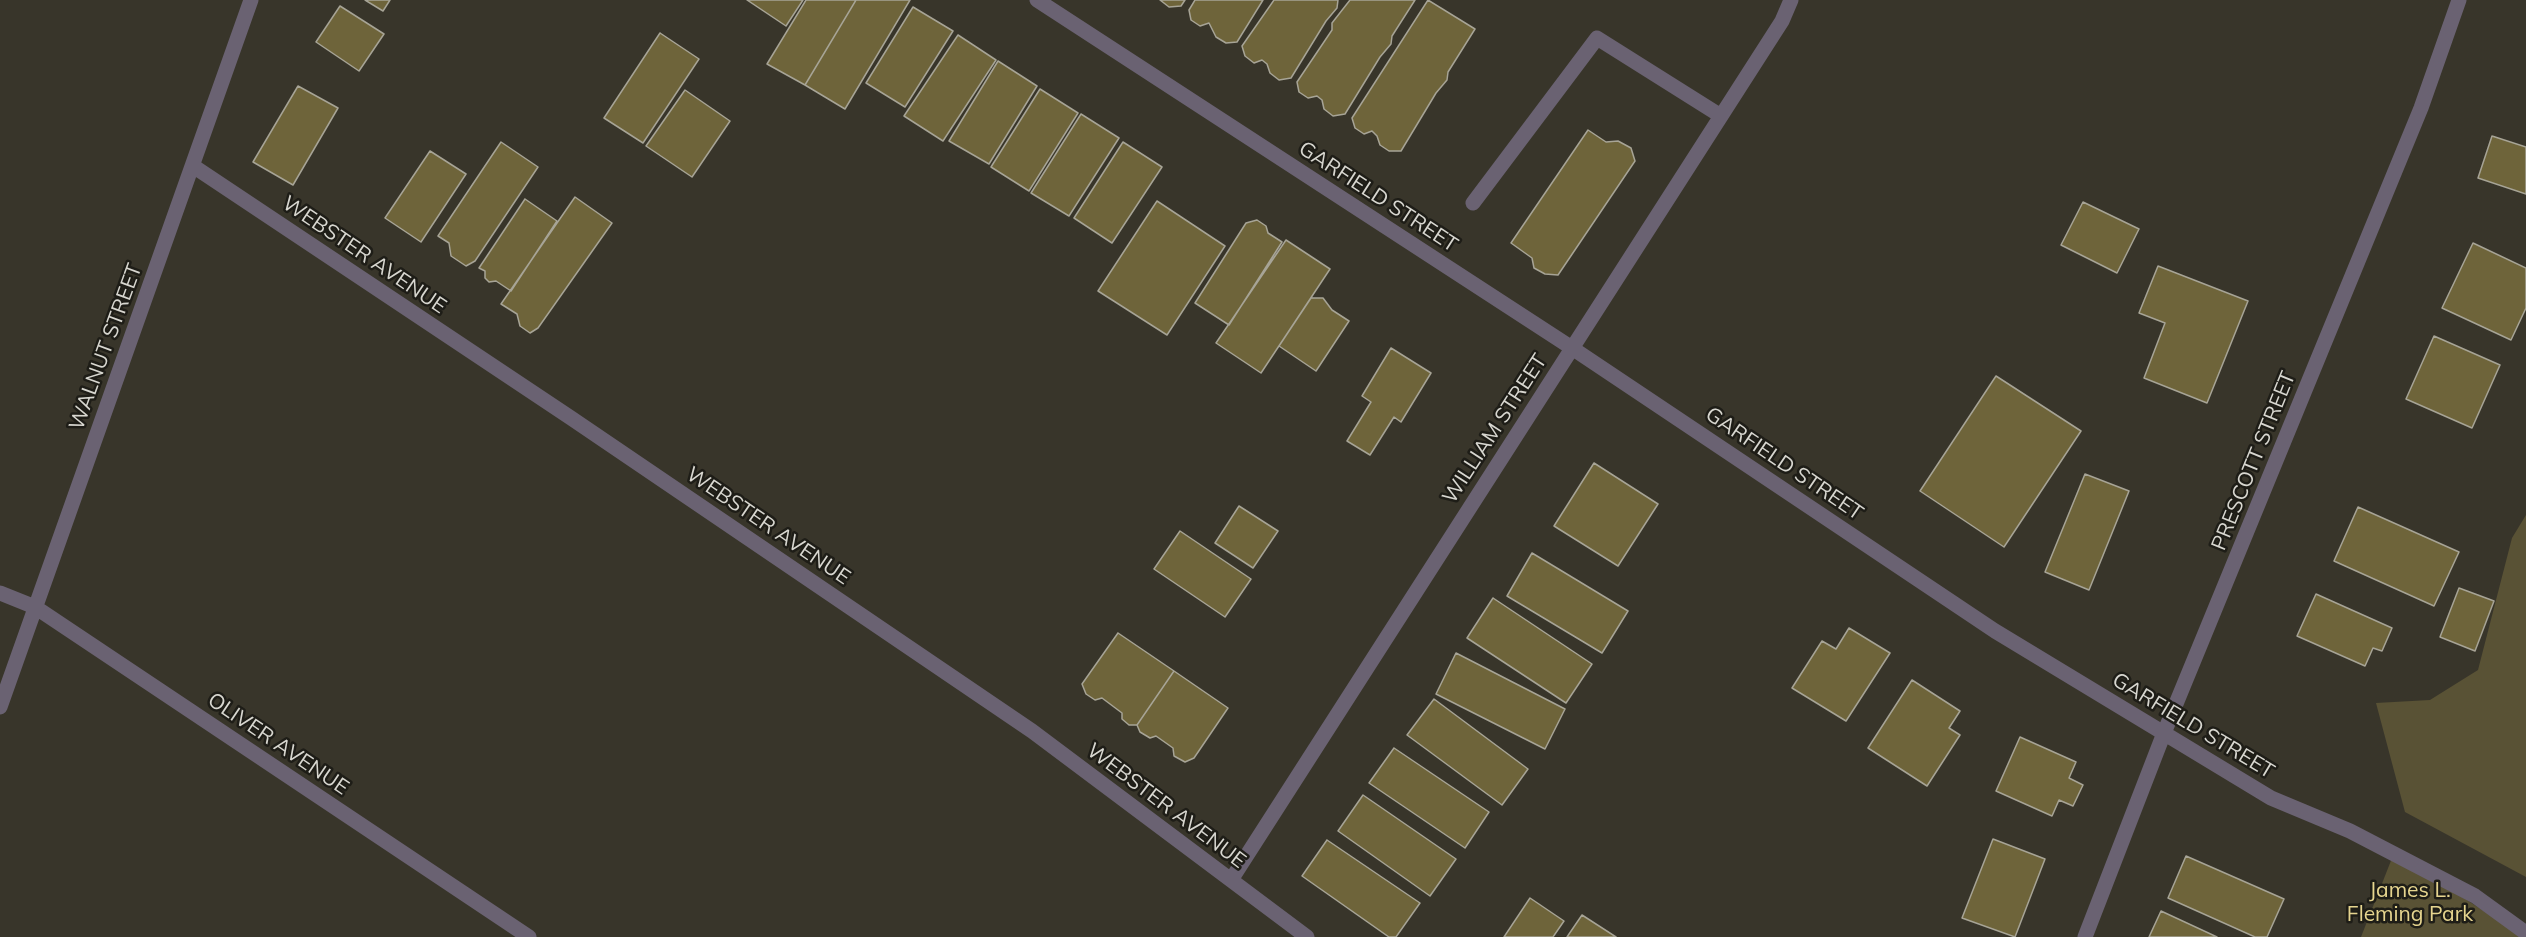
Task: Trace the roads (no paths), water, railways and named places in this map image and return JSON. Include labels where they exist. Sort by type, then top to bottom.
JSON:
[{"type":"street","name":"WALNUT STREET","points":[[0,707],[251,0]]},
{"type":"street","name":"GARFIELD STREET","points":[[1037,0],[1572,348],[1995,631],[2271,798],[2350,831],[2475,896],[2526,933]]},
{"type":"street","name":"WILLIAM STREET","points":[[1230,880],[1782,21],[1791,0]]},
{"type":"street","name":"PRESCOTT STREET","points":[[2085,937],[2164,733],[2421,108],[2459,0]]},
{"type":"street","points":[[1473,203],[1597,38],[1721,116]]},
{"type":"street","name":"WEBSTER AVENUE","points":[[193,166],[571,418],[1032,731],[1304,936]]},
{"type":"street","name":"OLIVER AVENUE","points":[[0,593],[35,607],[529,937]]},
{"type":"park label","name":"James L. Fleming Park","points":[[2410,903]]}]
